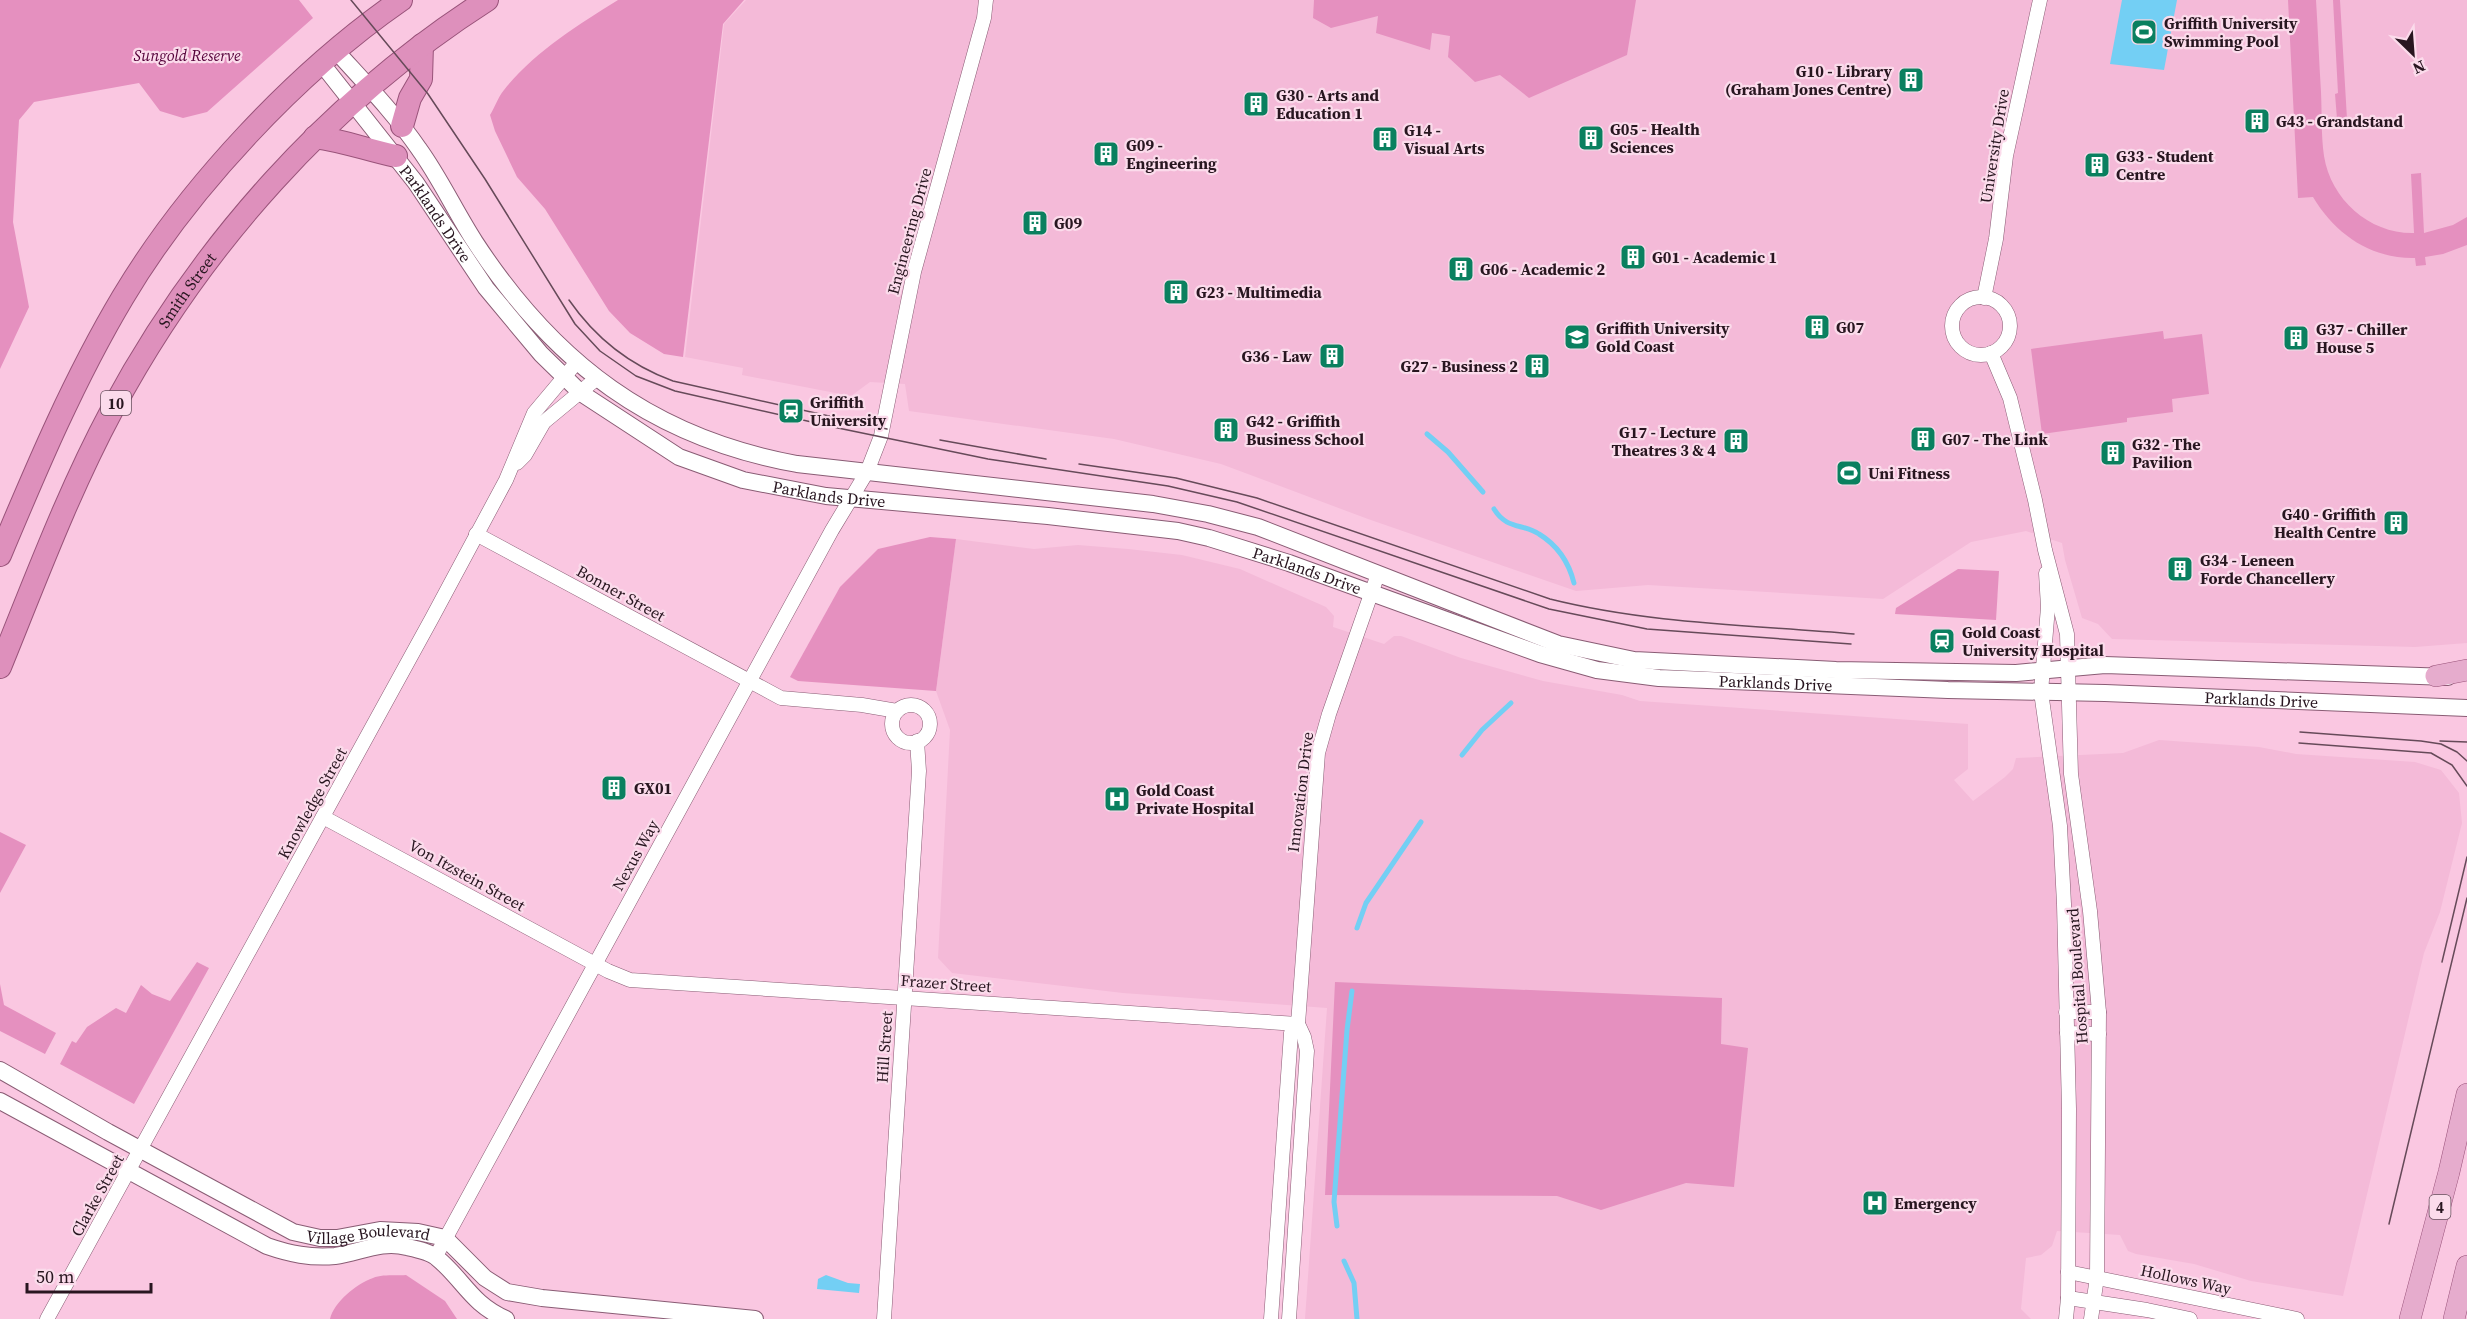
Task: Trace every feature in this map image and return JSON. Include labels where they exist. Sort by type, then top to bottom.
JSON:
[{"type":"highway","points":[[0,555],[57,422],[100,337],[148,258],[188,205],[246,136],[290,92],[401,0]]},
{"type":"highway","name":"Smith Street","points":[[0,667],[83,469],[131,377],[163,322],[232,229],[315,137],[361,95],[422,45],[487,0]]},
{"type":"highway","points":[[402,126],[410,98],[421,79],[422,45]]},
{"type":"highway","points":[[315,137],[343,141],[370,151],[396,156]]},
{"type":"main road","points":[[2436,676],[2467,670]]},
{"type":"main road","name":"4","points":[[2410,1319],[2450,1172],[2467,1094]]},
{"type":"main road","points":[[2454,1319],[2467,1266]]},
{"type":"street","name":"Engineering Drive","points":[[867,472],[881,436],[914,272],[984,18],[986,0]]},
{"type":"street","name":"University Drive","points":[[1984,298],[1996,239],[2006,156],[2040,0]]},
{"type":"street","name":"Parklands Drive","points":[[329,58],[361,95],[396,156],[486,288],[513,322],[563,377],[581,393],[667,450],[698,465],[768,486],[826,496],[1178,531],[1289,563],[1540,654],[1623,674],[1696,680],[2467,708]]},
{"type":"street","name":"Parklands Drive","points":[[361,95],[402,126],[431,166],[474,241],[496,272],[537,322],[576,363],[596,379],[664,422],[742,453],[797,464],[1182,508],[1258,527],[1558,644],[1634,660],[1836,670],[2005,673],[2105,665],[2467,678]]},
{"type":"street","points":[[1975,298],[1984,298],[2001,306],[2009,323],[2005,341],[1990,353],[1981,355],[1964,350],[1957,343],[1952,325],[1958,308],[1975,298]]},
{"type":"street","points":[[1990,353],[2010,398],[2036,500],[2045,550],[2067,634],[2068,668]]},
{"type":"street","name":"Knowledge Street","points":[[140,1149],[510,471],[534,413],[576,363]]},
{"type":"street","name":"Knowledge Street","points":[[510,471],[525,455],[544,422],[596,379]]},
{"type":"street","name":"Nexus Way","points":[[436,1256],[832,530],[867,472]]},
{"type":"street","name":"Bonner Street","points":[[476,534],[749,682]]},
{"type":"street","points":[[2041,670],[2048,607],[2045,550]]},
{"type":"street","name":"Innovation Drive","points":[[1290,1319],[1307,1051],[1298,1024],[1318,753],[1329,714],[1378,574]]},
{"type":"street","name":"Hospital Boulevard","points":[[2068,668],[2071,774],[2090,911],[2099,1012],[2097,1277],[2091,1319]]},
{"type":"street","name":"Hospital Boulevard","points":[[2041,670],[2041,692],[2060,826],[2064,904],[2067,1033],[2068,1298],[2066,1319]]},
{"type":"street","points":[[749,682],[787,700],[862,705],[897,711]]},
{"type":"street","points":[[908,705],[917,706],[927,714],[928,732],[917,741],[904,741],[894,733],[892,722],[897,711],[908,705]]},
{"type":"street","name":"Hill Street","points":[[884,1319],[920,771],[917,741]]},
{"type":"street","name":"Von Itzstein Street","points":[[323,817],[595,964]]},
{"type":"street","name":"Frazer Street","points":[[595,964],[624,979],[637,981],[1298,1024]]},
{"type":"street","points":[[2066,1012],[2099,1012]]},
{"type":"street","name":"Innovation Drive","points":[[1272,1319],[1291,1033],[1298,1024]]},
{"type":"street","points":[[2067,1033],[2099,1034]]},
{"type":"street","name":"Village Boulevard","points":[[0,1070],[293,1232],[320,1238],[337,1238],[380,1230],[418,1232],[445,1238],[485,1278],[507,1292],[542,1298],[755,1319]]},
{"type":"street","name":"Village Boulevard","points":[[0,1101],[267,1246],[286,1253],[303,1257],[336,1256],[374,1246],[390,1245],[403,1246],[436,1256],[470,1295],[506,1319]]},
{"type":"street","name":"Clarke Street","points":[[47,1319],[140,1149]]},
{"type":"street","name":"Hollows Way","points":[[2068,1272],[2297,1319]]},
{"type":"street","points":[[2068,1298],[2190,1319]]},
{"type":"shaded area","name":"Griffith University Gold Coast","points":[[746,0],[2467,0],[2467,643],[2415,647],[2112,639],[2098,624],[2082,618],[2062,543],[2026,531],[1971,542],[1883,599],[1648,585],[1576,591],[1368,519],[1221,464],[1114,439],[909,411],[905,384],[870,382],[851,396],[742,375],[743,368],[685,357],[724,24]]},
{"type":"shaded area","points":[[956,539],[1034,549],[1078,545],[1182,555],[1240,569],[1326,607],[1334,616],[1333,627],[1384,644],[1394,636],[1401,636],[1461,658],[1543,681],[1622,695],[1640,701],[1968,724],[1968,769],[1954,780],[1973,801],[2013,769],[2016,758],[2123,753],[2159,740],[2259,747],[2296,754],[2415,762],[2441,770],[2459,793],[2462,823],[2440,912],[2424,953],[2343,1296],[2251,1281],[2194,1264],[2136,1254],[2128,1251],[2120,1235],[2057,1231],[2052,1246],[2041,1255],[2026,1258],[2021,1309],[2031,1319],[1305,1319],[1327,1008],[1123,993],[952,973],[938,958],[950,730],[936,691]]},
{"type":"green space","name":"Sungold Reserve","points":[[0,0],[299,0],[313,18],[207,112],[183,118],[160,111],[139,83],[34,102],[19,120],[13,222],[29,307],[0,369]]},
{"type":"green space","points":[[618,0],[744,0],[723,24],[683,357],[664,354],[630,333],[609,311],[545,209],[517,177],[495,131],[490,115],[502,93],[528,64],[572,30]]},
{"type":"green space","points":[[1314,0],[1636,0],[1627,55],[1529,98],[1500,75],[1475,82],[1448,57],[1450,36],[1432,33],[1430,50],[1376,33],[1378,16],[1331,28],[1313,18]]},
{"type":"green space","points":[[2288,0],[2316,0],[2324,156],[2328,172],[2344,200],[2368,221],[2382,228],[2414,233],[2411,174],[2421,173],[2424,233],[2453,225],[2467,217],[2467,245],[2443,254],[2425,257],[2426,265],[2416,266],[2415,258],[2384,254],[2356,242],[2332,222],[2313,197],[2298,198]]},
{"type":"green space","points":[[2333,0],[2340,0],[2347,119],[2337,119],[2335,94],[2338,93]]},
{"type":"green space","points":[[2163,331],[2164,339],[2202,334],[2209,394],[2172,399],[2173,412],[2127,418],[2127,422],[2042,434],[2031,349]]},
{"type":"green space","points":[[930,537],[956,539],[936,691],[798,681],[790,677],[840,587],[878,549]]},
{"type":"green space","points":[[1958,569],[1999,571],[1996,620],[1895,614],[1896,608]]},
{"type":"green space","points":[[0,832],[26,845],[0,893]]},
{"type":"green space","points":[[197,962],[209,968],[134,1104],[60,1064],[72,1041],[76,1043],[87,1027],[116,1008],[126,1013],[141,985],[152,994],[170,1001]]},
{"type":"green space","points":[[1335,982],[1722,998],[1721,1044],[1748,1048],[1734,1187],[1686,1183],[1601,1210],[1557,1196],[1325,1195]]},
{"type":"green space","points":[[0,984],[4,1005],[56,1033],[45,1054],[0,1031]]},
{"type":"green space","points":[[406,1275],[445,1301],[457,1319],[330,1319],[341,1300],[366,1281],[377,1277]]},
{"type":"water","name":"Griffith University Swimming Pool","points":[[2122,0],[2177,0],[2164,70],[2110,64]]},
{"type":"water","points":[[826,1275],[848,1283],[860,1284],[859,1293],[817,1289],[818,1279]]},
{"type":"waterway","points":[[1427,434],[1448,452],[1483,492]]},
{"type":"waterway","points":[[1494,509],[1509,523],[1533,531],[1551,543],[1569,568],[1574,583]]},
{"type":"waterway","points":[[1462,755],[1482,730],[1511,703]]},
{"type":"waterway","points":[[1357,928],[1366,903],[1421,822]]},
{"type":"waterway","points":[[1337,1226],[1334,1202],[1352,991]]},
{"type":"waterway","points":[[1344,1261],[1354,1283],[1357,1319]]},
{"type":"tram line","points":[[351,0],[428,94],[485,179],[575,324],[600,351],[636,376],[675,391],[838,428],[988,459],[1168,486],[1237,502],[1549,609],[1647,629],[1851,644]]},
{"type":"tram line","points":[[569,300],[602,339],[628,359],[657,375],[673,381],[887,429]]},
{"type":"tram line","points":[[940,440],[1046,459]]},
{"type":"tram line","points":[[1079,464],[1176,478],[1257,498],[1550,599],[1663,619],[1854,634]]},
{"type":"tram line","points":[[2300,732],[2441,744],[2457,752],[2467,761]]},
{"type":"tram line","points":[[2440,741],[2467,742]]},
{"type":"tram line","points":[[2299,743],[2431,753],[2452,765],[2467,786]]},
{"type":"tram line","points":[[2442,962],[2467,857]]},
{"type":"tram line","points":[[2389,1224],[2467,898]]},
{"type":"place","name":"Griffith University Swimming Pool","points":[[2144,32]]},
{"type":"place","name":"G10 - Library (Graham Jones Centre)","points":[[1911,80]]},
{"type":"place","name":"G30 - Arts and Education 1","points":[[1256,104]]},
{"type":"place","name":"G43 - Grandstand","points":[[2257,121]]},
{"type":"place","name":"G05 - Health Sciences","points":[[1591,138]]},
{"type":"place","name":"G14 - Visual Arts","points":[[1385,139]]},
{"type":"place","name":"G09 - Engineering","points":[[1106,154]]},
{"type":"place","name":"G33 - Student Centre","points":[[2097,165]]},
{"type":"place","name":"G09","points":[[1035,223]]},
{"type":"place","name":"G01 - Academic 1","points":[[1633,257]]},
{"type":"place","name":"G06 - Academic 2","points":[[1461,269]]},
{"type":"place","name":"G23 - Multimedia","points":[[1176,292]]},
{"type":"place","name":"G07","points":[[1817,327]]},
{"type":"place","name":"Griffith University Gold Coast","points":[[1577,337]]},
{"type":"place","name":"G37 - Chiller House 5","points":[[2296,338]]},
{"type":"place","name":"G36 - Law","points":[[1332,356]]},
{"type":"place","name":"G27 - Business 2","points":[[1537,366]]},
{"type":"place","name":"Griffith University","points":[[791,411]]},
{"type":"place","name":"G42 - Griffith Business School","points":[[1226,430]]},
{"type":"place","name":"G07 - The Link","points":[[1923,439]]},
{"type":"place","name":"G17 - Lecture Theatres 3 & 4","points":[[1736,441]]},
{"type":"place","name":"G32 - The Pavilion","points":[[2113,453]]},
{"type":"place","name":"Uni Fitness","points":[[1849,473]]},
{"type":"place","name":"G40 - Griffith Health Centre","points":[[2396,523]]},
{"type":"place","name":"G34 - Leneen Forde Chancellery","points":[[2180,569]]},
{"type":"place","name":"Gold Coast University Hospital","points":[[1942,641]]},
{"type":"place","name":"GX01","points":[[614,788]]},
{"type":"place","name":"Gold Coast Private Hospital","points":[[1117,799]]},
{"type":"place","name":"Emergency","points":[[1875,1203]]}]
